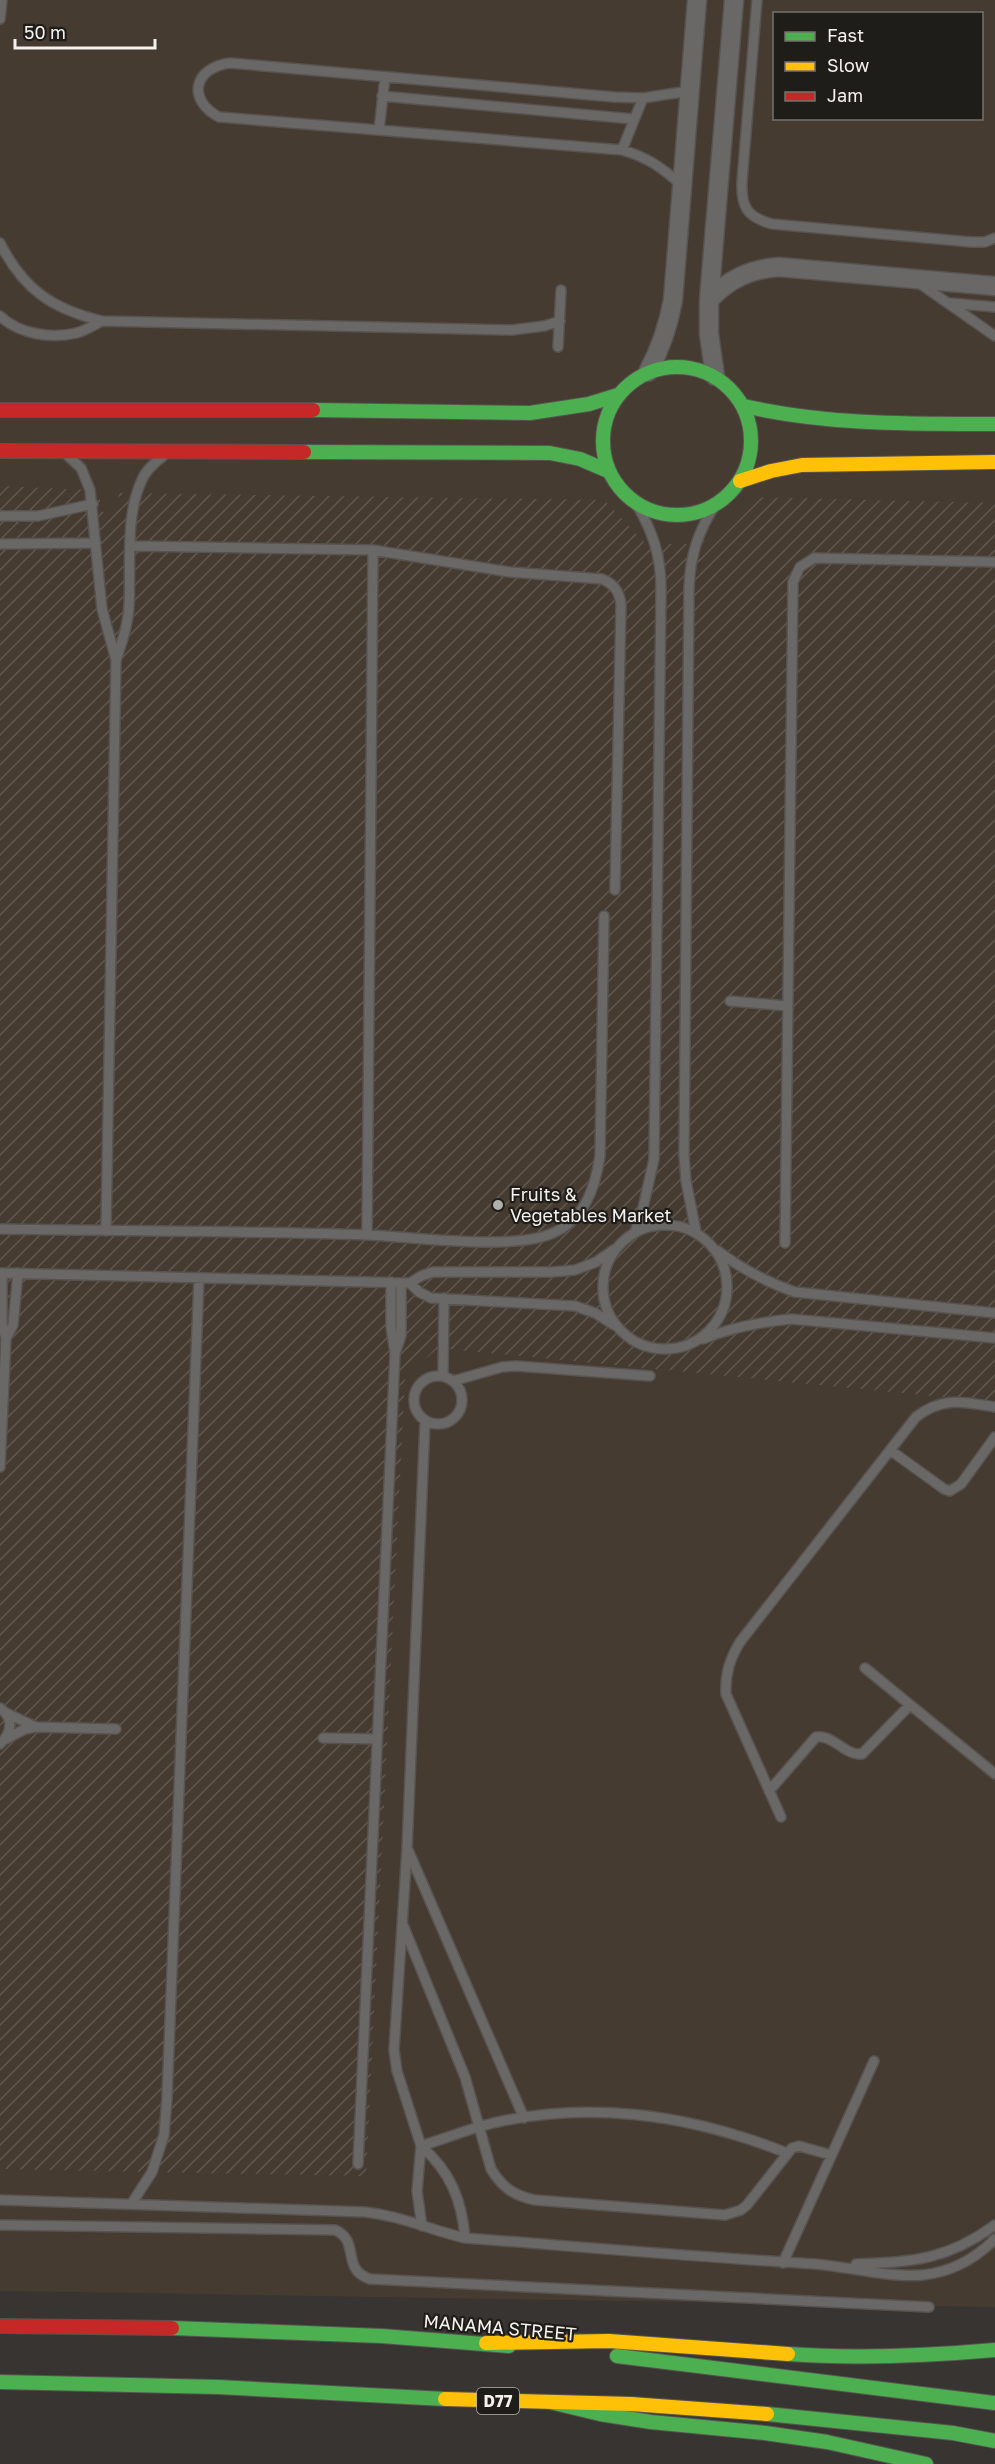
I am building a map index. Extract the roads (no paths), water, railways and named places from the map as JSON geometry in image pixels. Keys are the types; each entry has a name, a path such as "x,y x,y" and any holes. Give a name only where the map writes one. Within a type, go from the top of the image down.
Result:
{"main road":[{"path":"682,366 699,369 715,376 731,389 744,406 750,424 752,444 748,463 740,481 716,504 684,515 650,510 635,502 620,489 608,471 603,452 603,432 608,412 618,395 631,382 648,372 664,367 682,366"},
{"path":"0,410 398,410 527,415 576,408 618,395"},
{"path":"744,406 774,414 833,423 995,424"},
{"path":"0,451 550,453 571,455 590,461 608,471"},
{"path":"740,481 771,471 801,465 995,462"},
{"name":"MANAMA STREET","path":"0,2326 161,2327 336,2333 486,2343 614,2356 995,2403"},
{"path":"486,2343 609,2341 831,2357 930,2356 995,2350"},
{"name":"D77","path":"0,2382 219,2387 643,2404 770,2414 953,2433 995,2441"},
{"path":"550,2402 600,2414 651,2422 765,2433 827,2442 926,2464"}],"street":[{"path":"648,372 660,351 668,328 673,300 697,0"},
{"path":"715,376 709,334 709,300 734,0"},
{"path":"709,300 734,279 765,268 779,267 995,286"}],"lane":[{"path":"0,19 2,0"},
{"path":"757,0 741,196 746,210 757,220 772,224 971,242 985,242 995,238"},
{"path":"681,185 661,166 622,150 219,117 207,111 203,105 199,85 205,73 216,65 230,63 642,98 689,91"},
{"path":"379,130 384,77"},
{"path":"382,96 633,119"},
{"path":"622,150 642,98"},
{"path":"0,243 10,263 28,284 50,302 75,314 102,321 512,330 544,326 560,321"},
{"path":"915,280 995,336"},
{"path":"558,347 561,290"},
{"path":"947,303 995,307"},
{"path":"0,316 26,331 52,336 77,333 102,321"},
{"path":"62,450 81,468 90,490 102,609 116,660"},
{"path":"106,1231 116,660 129,608 132,519 141,480 149,468 170,450"},
{"path":"635,502 656,544 661,566 654,1159 644,1208 635,1232"},
{"path":"0,516 38,516 93,504"},
{"path":"696,1232 686,1181 684,1155 689,588 694,544 716,504"},
{"path":"0,544 96,543"},
{"path":"131,546 373,550 510,572 602,579 616,588 621,604 615,891"},
{"path":"367,1235 373,550"},
{"path":"785,1243 793,582 800,567 814,558 995,562"},
{"path":"0,1229 367,1235 503,1242 530,1239 553,1233 573,1220 588,1202 596,1180 600,1156 604,916"},
{"path":"730,1001 787,1006"},
{"path":"406,1283 432,1272 575,1270 596,1262 635,1232 655,1225 676,1225 696,1232 739,1268 766,1282 795,1292 995,1313"},
{"path":"614,1325 605,1306 602,1287 605,1266 615,1249"},
{"path":"698,1341 717,1323 727,1299 726,1273 716,1249"},
{"path":"0,1467 6,1338 2,1325 1,1273 406,1283 425,1295 444,1298 575,1306 614,1325 631,1341 653,1349 676,1349 728,1329 791,1319 995,1338"},
{"path":"6,1338 13,1325 18,1273"},
{"path":"132,2204 152,2172 164,2135 168,2098 200,1278"},
{"path":"358,2164 395,1353 392,1335 391,1282"},
{"path":"395,1353 401,1336 406,1283"},
{"path":"443,1376 444,1298"},
{"path":"453,1381 502,1367 516,1366 650,1376"},
{"path":"434,1376 443,1376 453,1381 460,1389 462,1399 460,1410 445,1424 435,1425 425,1421 414,1406 417,1387 424,1380 434,1376"},
{"path":"781,1817 726,1694 726,1675 731,1658 741,1642 916,1417 930,1406 946,1402 995,1407"},
{"path":"422,2226 417,2191 421,2146 397,2071 394,2050 407,1849 425,1421"},
{"path":"890,1450 944,1490 951,1491 961,1484 995,1437"},
{"path":"865,1668 995,1774"},
{"path":"769,1791 816,1737 824,1737 855,1755 862,1754 909,1706"},
{"path":"2,1709 36,1727"},
{"path":"2,1709 10,1721 10,1731 3,1741"},
{"path":"3,1741 25,1729 36,1727 116,1729"},
{"path":"323,1738 376,1738"},
{"path":"407,1849 524,2118"},
{"path":"402,1921 465,2077 491,2169 498,2181 509,2191 535,2200 733,2214 747,2205 792,2148 799,2146 831,2155"},
{"path":"783,2262 874,2061"},
{"path":"421,2146 479,2127 524,2118 591,2113 658,2117 724,2130 787,2153"},
{"path":"421,2146 434,2157 448,2175 458,2194 464,2216 465,2238"},
{"path":"0,2200 366,2212 409,2220 465,2238 826,2265 903,2276 926,2275 947,2270 968,2261 995,2239"},
{"path":"0,2225 334,2230 342,2233 348,2240 351,2263 355,2271 370,2279 929,2307"},
{"path":"826,2265 903,2263 931,2258 958,2248 995,2225"}],"place":[{"name":"Fruits & Vegetables Market","path":"498,1205"}]}
